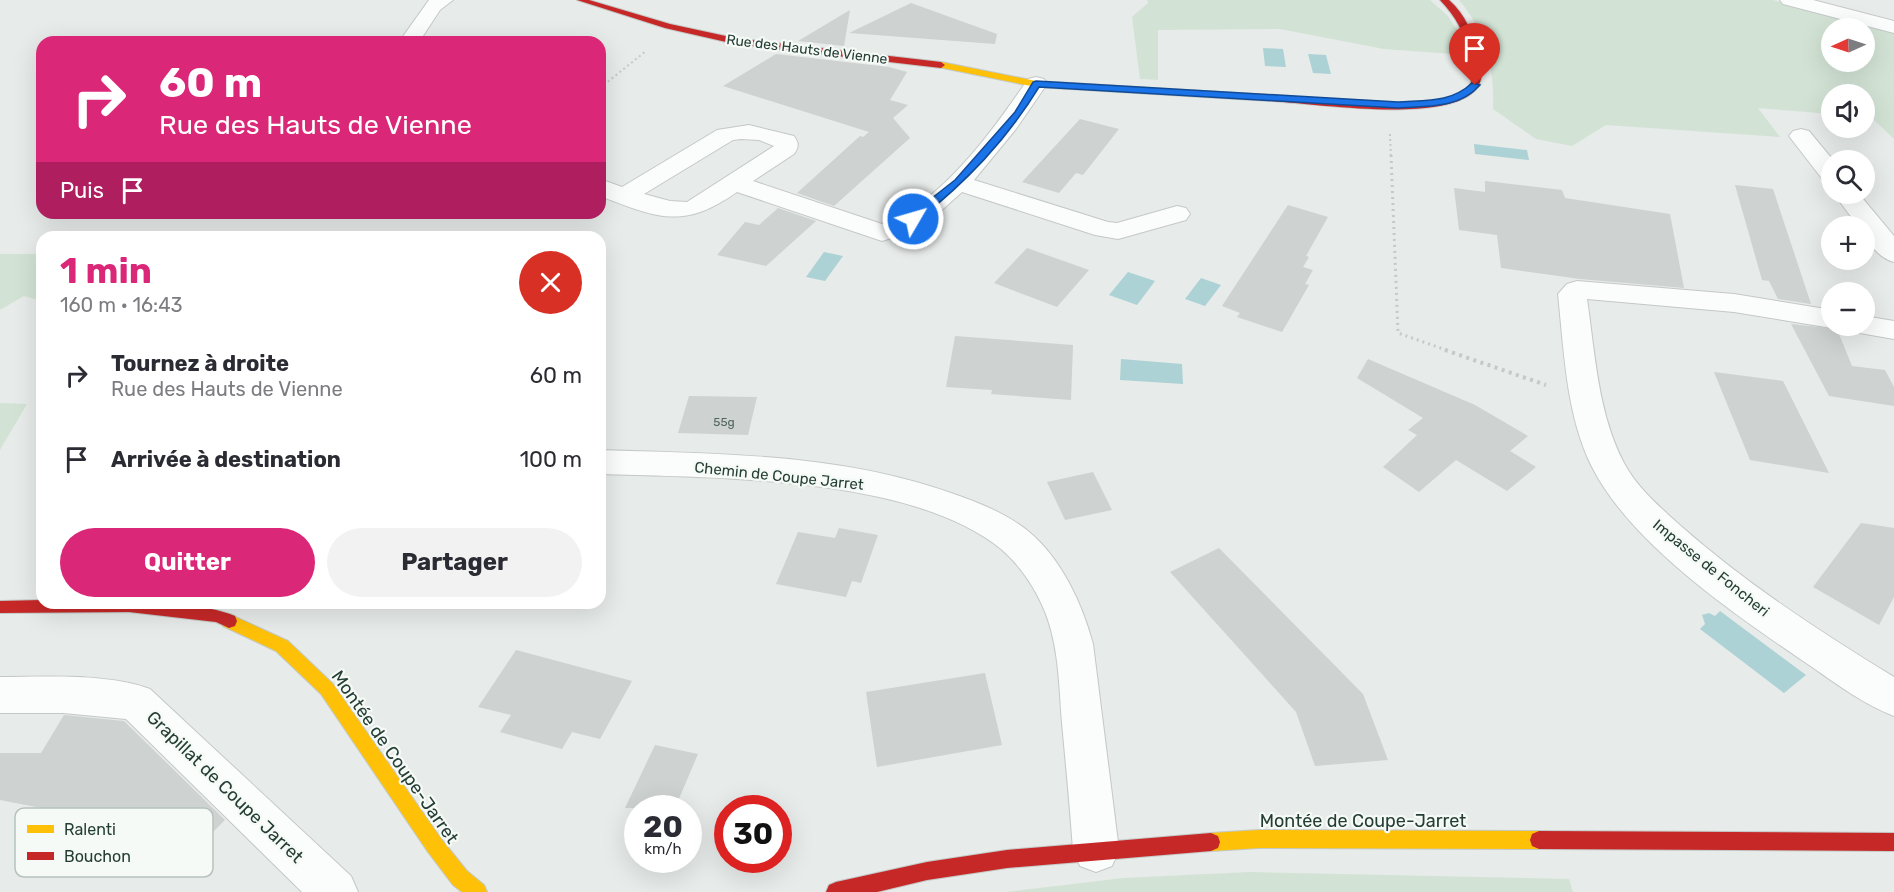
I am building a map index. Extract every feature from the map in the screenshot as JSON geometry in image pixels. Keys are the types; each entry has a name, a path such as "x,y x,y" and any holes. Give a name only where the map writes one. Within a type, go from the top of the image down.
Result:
{"street":[{"path":"413,36 433,6 443,0"},
{"name":"Rue des Hauts de Vienne","path":"581,0 674,28 759,45 952,66 1002,74 1036,84 1398,105 1451,101 1466,94 1475,85 1478,73 1469,30 1454,7 1444,0"},
{"path":"1790,0 1894,27"},
{"path":"734,183 882,233 897,231 958,183 1018,113 1036,84"},
{"path":"606,189 624,196 678,210 691,209 786,149 786,141 741,129 725,135 624,196"},
{"path":"1801,136 1821,161"},
{"path":"958,183 1104,229 1118,231 1177,214"},
{"path":"1854,204 1894,254"},
{"name":"Impasse de Foncheri","path":"1821,317 1734,303 1598,290 1577,290 1572,294 1583,376 1600,445 1608,467 1628,496 1650,520 1709,571 1799,637 1894,698"},
{"path":"1875,327 1894,330"},
{"name":"Chemin de Coupe Jarret","path":"606,462 763,471 831,478 899,489 937,500 1009,536 1036,565 1059,600 1074,649 1096,850"},
{"name":"Montée de Coupe-Jarret","path":"0,607 36,607"},
{"name":"Montée de Coupe-Jarret","path":"155,609 217,616 282,646 327,689 435,846 460,879 477,892"},
{"name":"Grapillat de Coupe Jarret","path":"0,695 63,695 136,702 335,892"},
{"name":"Montée de Coupe-Jarret","path":"836,892 927,871 1007,859 1096,850 1259,839 1894,842"}],"path":[{"path":"606,83 674,28"},
{"path":"1389,130 1394,178 1398,333 1588,400"}],"green space":[{"path":"1147,0 1430,0 1448,16 1457,30 1453,54 1384,49 1280,29 1158,30 1158,80 1140,79 1132,17 1148,3"},
{"path":"1459,0 1773,0 1839,18 1821,18 1821,72 1875,72 1875,28 1894,33 1894,139 1875,121 1875,84 1821,84 1821,113 1758,108 1780,137 1606,125 1572,146 1536,139 1493,109 1490,65 1476,24"},
{"path":"0,254 36,254 36,299 24,296 0,310"},
{"path":"0,403 27,404 0,450"},
{"path":"1250,872 1569,879 1573,892 1006,892 1123,878"}],"water":[{"path":"1263,48 1283,49 1286,67 1265,66"},
{"path":"1308,54 1326,55 1331,74 1313,73"},
{"path":"1474,144 1527,150 1529,160 1475,154"},
{"path":"824,252 843,256 825,281 806,277"},
{"path":"1128,272 1155,281 1137,305 1109,295"},
{"path":"1201,278 1221,285 1205,306 1185,299"},
{"path":"1121,359 1182,364 1183,384 1120,380"},
{"path":"1720,611 1806,675 1784,693 1700,629 1705,624 1702,615 1709,613 1715,616"}],"building":[{"path":"911,3 997,34 995,44 849,33"},
{"path":"850,10 844,46 798,41"},
{"path":"776,54 889,67 907,72 890,100 908,105 893,118 910,138 834,206 797,193 860,136 863,137 869,132 723,86"},
{"path":"1080,119 1119,129 1083,175 1076,173 1059,193 1022,182"},
{"path":"1485,181 1562,190 1565,198 1670,214 1684,288 1580,279 1501,268 1497,235 1459,230 1454,188 1485,192"},
{"path":"1735,185 1773,189 1811,304 1778,299 1769,281 1762,280"},
{"path":"1288,205 1328,217 1306,256 1309,257 1303,267 1313,270 1305,284 1309,285 1282,332 1237,317 1240,313 1222,306"},
{"path":"778,208 816,221 766,266 717,255 745,222 759,225"},
{"path":"1027,248 1089,270 1057,307 994,283"},
{"path":"1791,324 1821,327 1821,336 1840,336 1852,366 1885,370 1894,387 1894,406 1829,396"},
{"path":"955,336 1073,345 1071,400 991,394 992,390 946,387"},
{"path":"1368,359 1475,405 1528,436 1510,451 1536,467 1507,491 1456,460 1419,492 1383,467 1417,435 1408,430 1423,418 1357,378"},
{"path":"1714,372 1783,381 1829,473 1750,460"},
{"path":"689,396 757,397 748,435 678,433"},
{"path":"1093,472 1112,510 1065,520 1047,482"},
{"path":"1861,523 1894,528 1894,597 1879,625 1813,587"},
{"path":"839,528 878,535 861,583 852,581 846,597 776,584 798,532 835,538"},
{"path":"1219,548 1363,694 1388,760 1315,766 1296,712 1170,572"},
{"path":"516,650 632,681 600,739 572,732 562,749 500,732 511,715 478,707"},
{"path":"985,673 1002,745 877,767 866,692"},
{"path":"64,715 124,721 213,808 41,808 0,800 0,753 41,753"},
{"path":"655,745 698,754 681,795 631,795"},
{"path":"213,808 225,820 213,832"}],"traffic: slow":[{"path":"941,65 1036,84 1271,98"},
{"path":"229,621 282,646 327,689 435,846 460,878 477,892"},
{"path":"1211,842 1259,839 1539,840"}],"traffic: jam":[{"path":"581,0 668,26 735,41 941,65"},
{"path":"1271,98 1402,106 1451,100 1467,93 1477,78 1476,60 1461,19 1444,0"},
{"path":"0,607 36,607"},
{"path":"155,609 217,616 229,621"},
{"path":"1539,840 1894,842"},
{"path":"836,892 927,871 1007,859 1211,842"}],"route":[{"path":"913,219 958,183 973,167 1018,113 1036,84 1398,105 1430,105 1451,101 1466,94 1475,85"}]}
